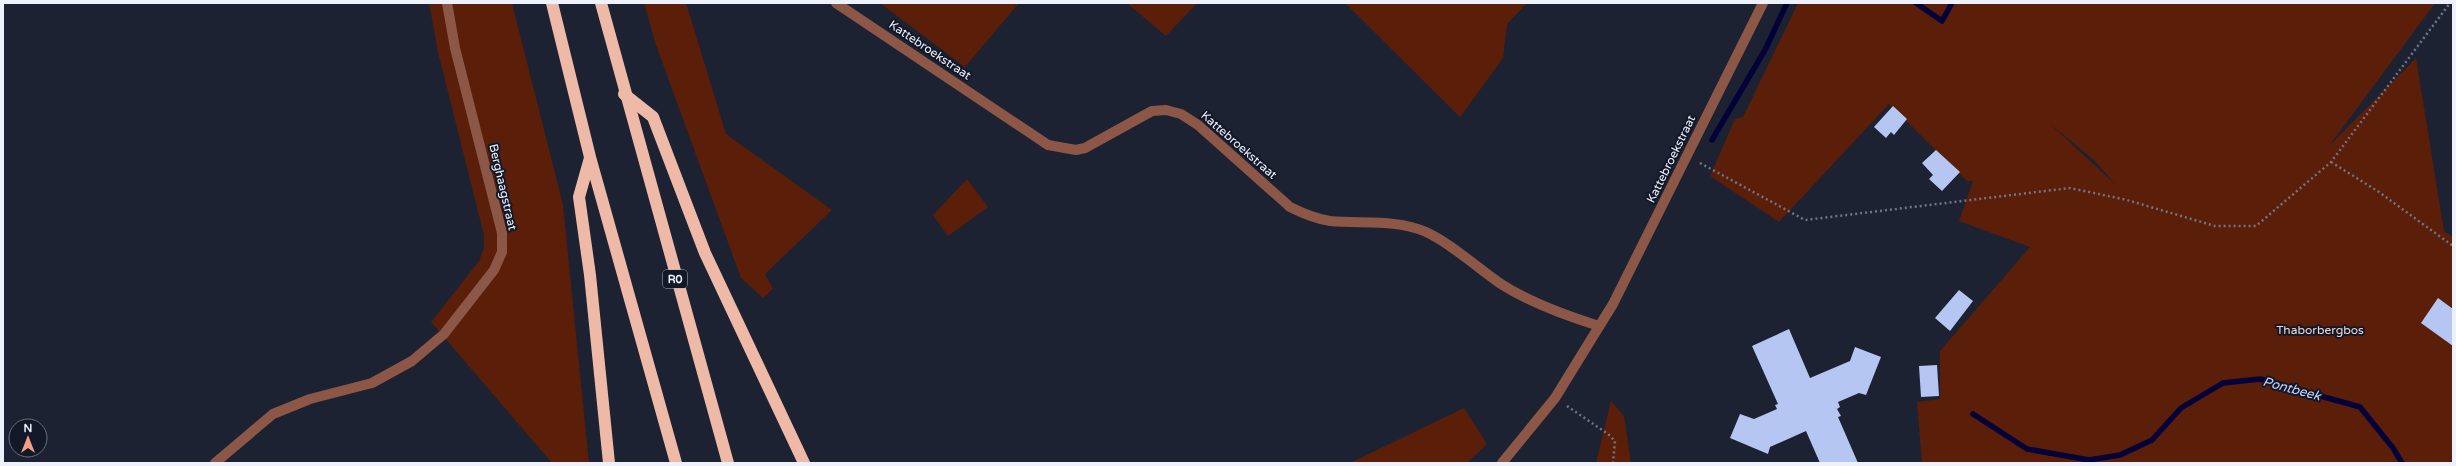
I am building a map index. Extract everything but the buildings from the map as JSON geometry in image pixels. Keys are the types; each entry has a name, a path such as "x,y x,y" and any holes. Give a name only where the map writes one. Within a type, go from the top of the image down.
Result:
{"highway":[{"path":"552,3 590,157 676,463"},
{"name":"R0","path":"601,3 624,94 728,463"},
{"path":"624,94 653,117 705,253 804,463"},
{"path":"590,157 579,197 590,275 609,463"}],"street":[{"name":"Berghaagstraat","path":"215,463 273,414 310,399 372,383 412,360 444,334 494,270 502,252 502,232 455,48 447,3"},
{"name":"Kattebroekstraat","path":"836,3 1048,145 1076,150 1095,144 1138,117 1152,111 1166,110 1181,114 1198,125 1290,207 1307,215 1328,221 1383,222 1409,226 1427,232 1503,285 1567,316 1599,326"},
{"name":"Kattebroekstraat","path":"1506,462 1555,398 1613,304 1763,3"}],"path":[{"path":"1687,156 1805,220 2070,188 2127,200 2215,226 2256,226 2331,162 2450,3"},
{"path":"2331,162 2379,192 2453,246"},
{"path":"1555,398 1608,434 1615,441 1613,463"}],"green space":[{"path":"429,3 512,3 563,205 589,463 552,463 431,322 479,261 484,248 484,235 438,52"},
{"path":"644,3 686,3 726,134 832,210 765,274 773,289 763,298 741,278 656,45"},
{"path":"880,3 1019,3 965,67"},
{"path":"1127,3 1197,3 1166,36"},
{"path":"1345,3 1527,3 1507,24 1503,58 1460,117"},
{"name":"Thaborbergbos","path":"1798,3 2435,3 2329,146 2416,58 2444,231 2453,237 2453,463 1922,463 1917,402 1940,399 1940,351 2030,247 1959,221 1973,181 1967,181 1889,104 1779,222 1710,176 1735,119 1743,117","holes":["2049,123 2095,161 2116,185"]},
{"path":"967,179 988,207 948,236 933,215"},
{"path":"1611,401 1624,416 1631,463 1596,463"},
{"path":"1464,408 1487,444 1467,463 1350,463"}],"waterway":[{"path":"1712,140 1765,50 1787,3"},
{"path":"1916,3 1942,21 1952,3"},
{"name":"Pontbeek","path":"1973,414 2027,449 2089,460 2120,455 2152,440 2181,408 2223,383 2260,379 2360,407 2393,448 2402,463"}]}
